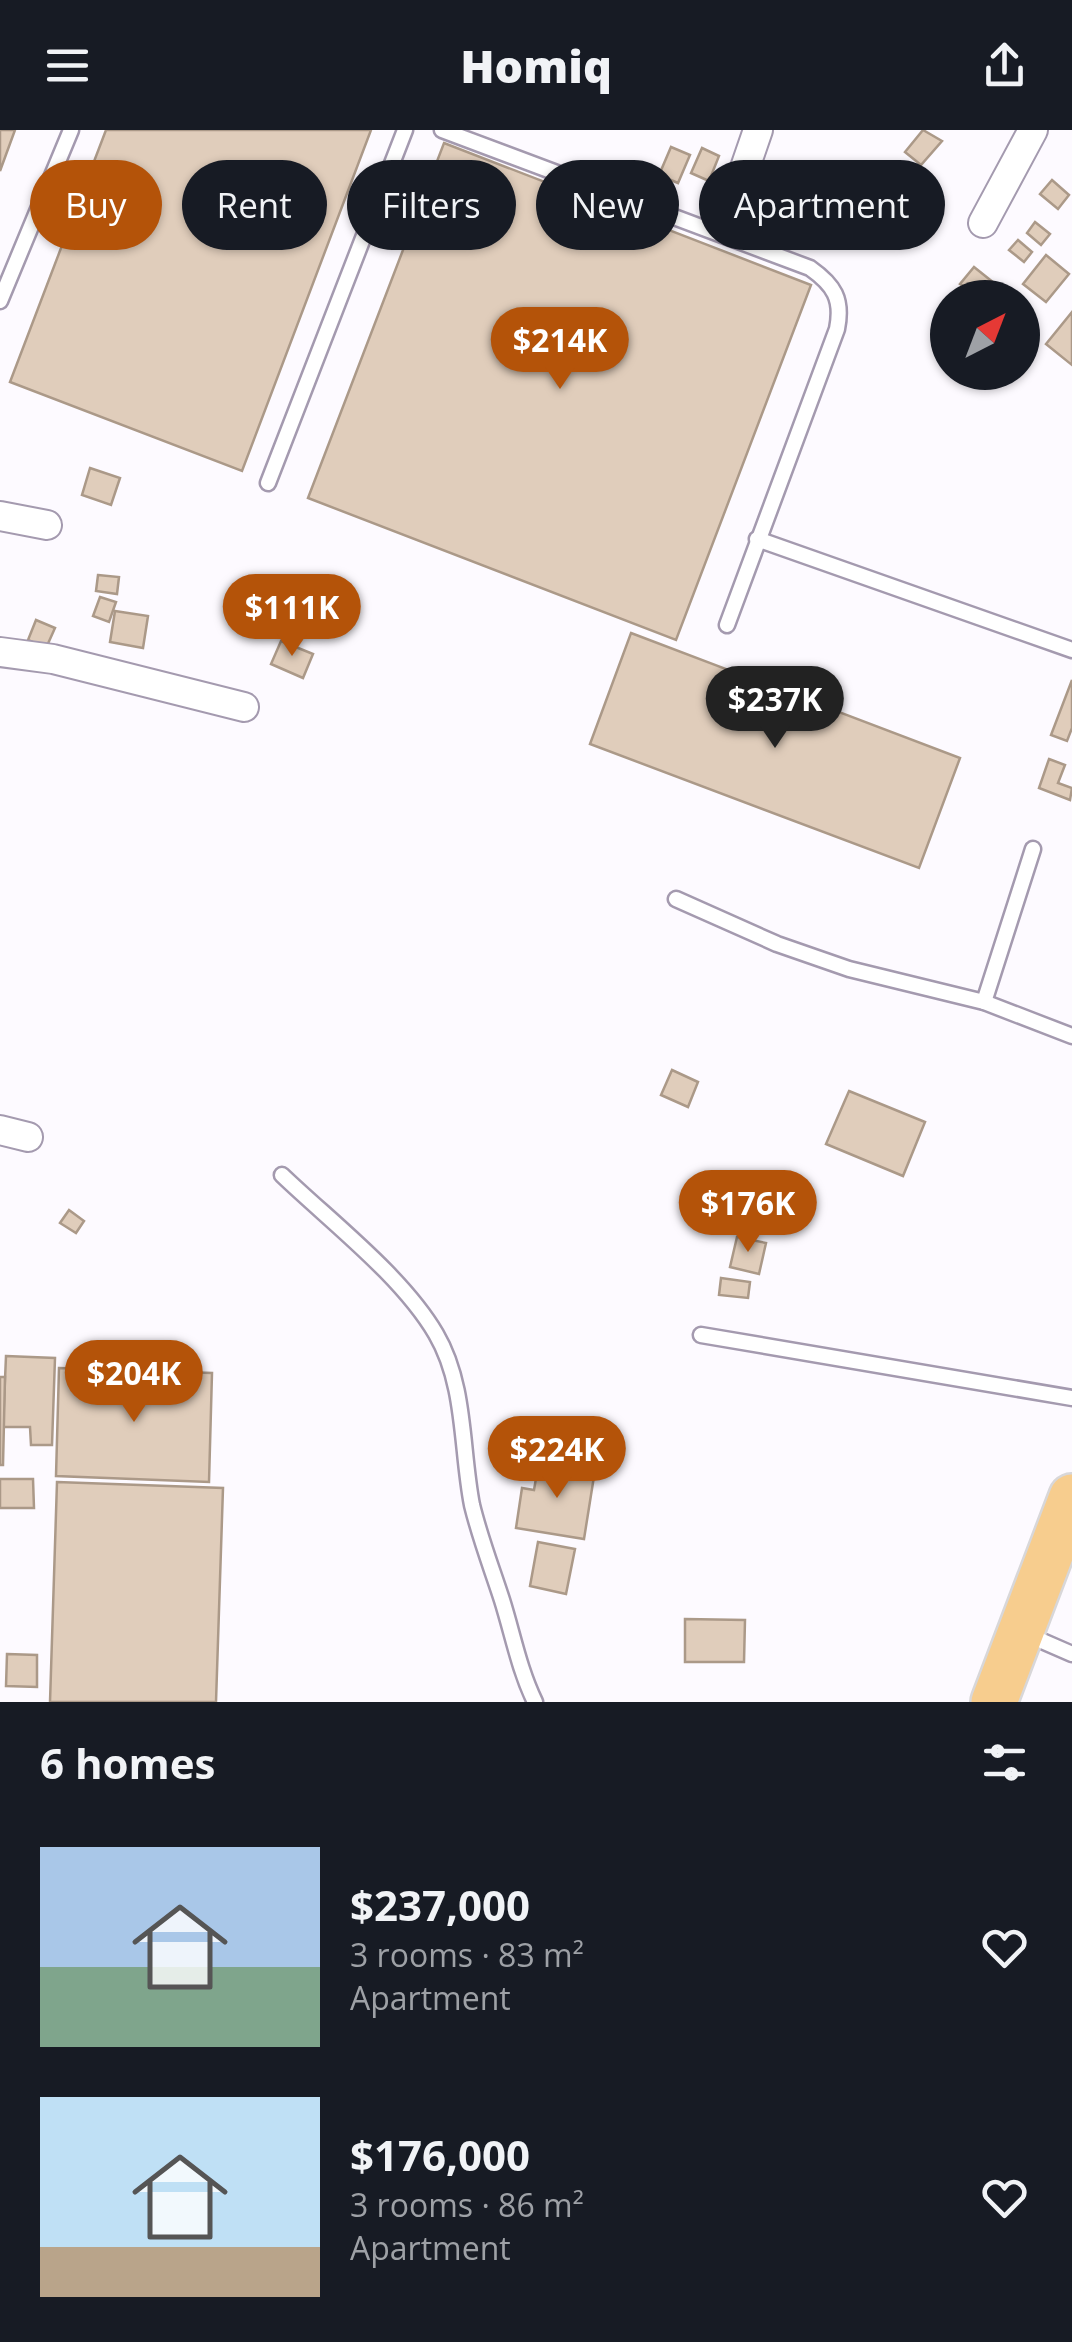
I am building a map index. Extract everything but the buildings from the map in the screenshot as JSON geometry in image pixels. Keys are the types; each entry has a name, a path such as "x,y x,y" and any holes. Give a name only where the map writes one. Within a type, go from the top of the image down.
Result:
{"main road":[{"path":"994,1702 1072,1497"}],"street":[{"path":"748,160 758,130"},
{"path":"984,222 1033,130"},
{"path":"0,516 48,526"},
{"path":"0,652 53,659 244,707"},
{"path":"0,1130 28,1138"}],"lane":[{"path":"0,301 71,130"},
{"path":"268,483 405,130"},
{"path":"442,130 810,268 829,282 841,310 837,329 727,625"},
{"path":"757,539 1072,650"},
{"path":"984,1002 1033,849"},
{"path":"676,899 778,944 849,968 984,1002 1072,1036"},
{"path":"282,1175 412,1301 437,1335 450,1364 460,1409 472,1505 484,1550 521,1674 535,1702"},
{"path":"701,1335 1072,1398"},
{"path":"1021,1632 1072,1654"}]}
